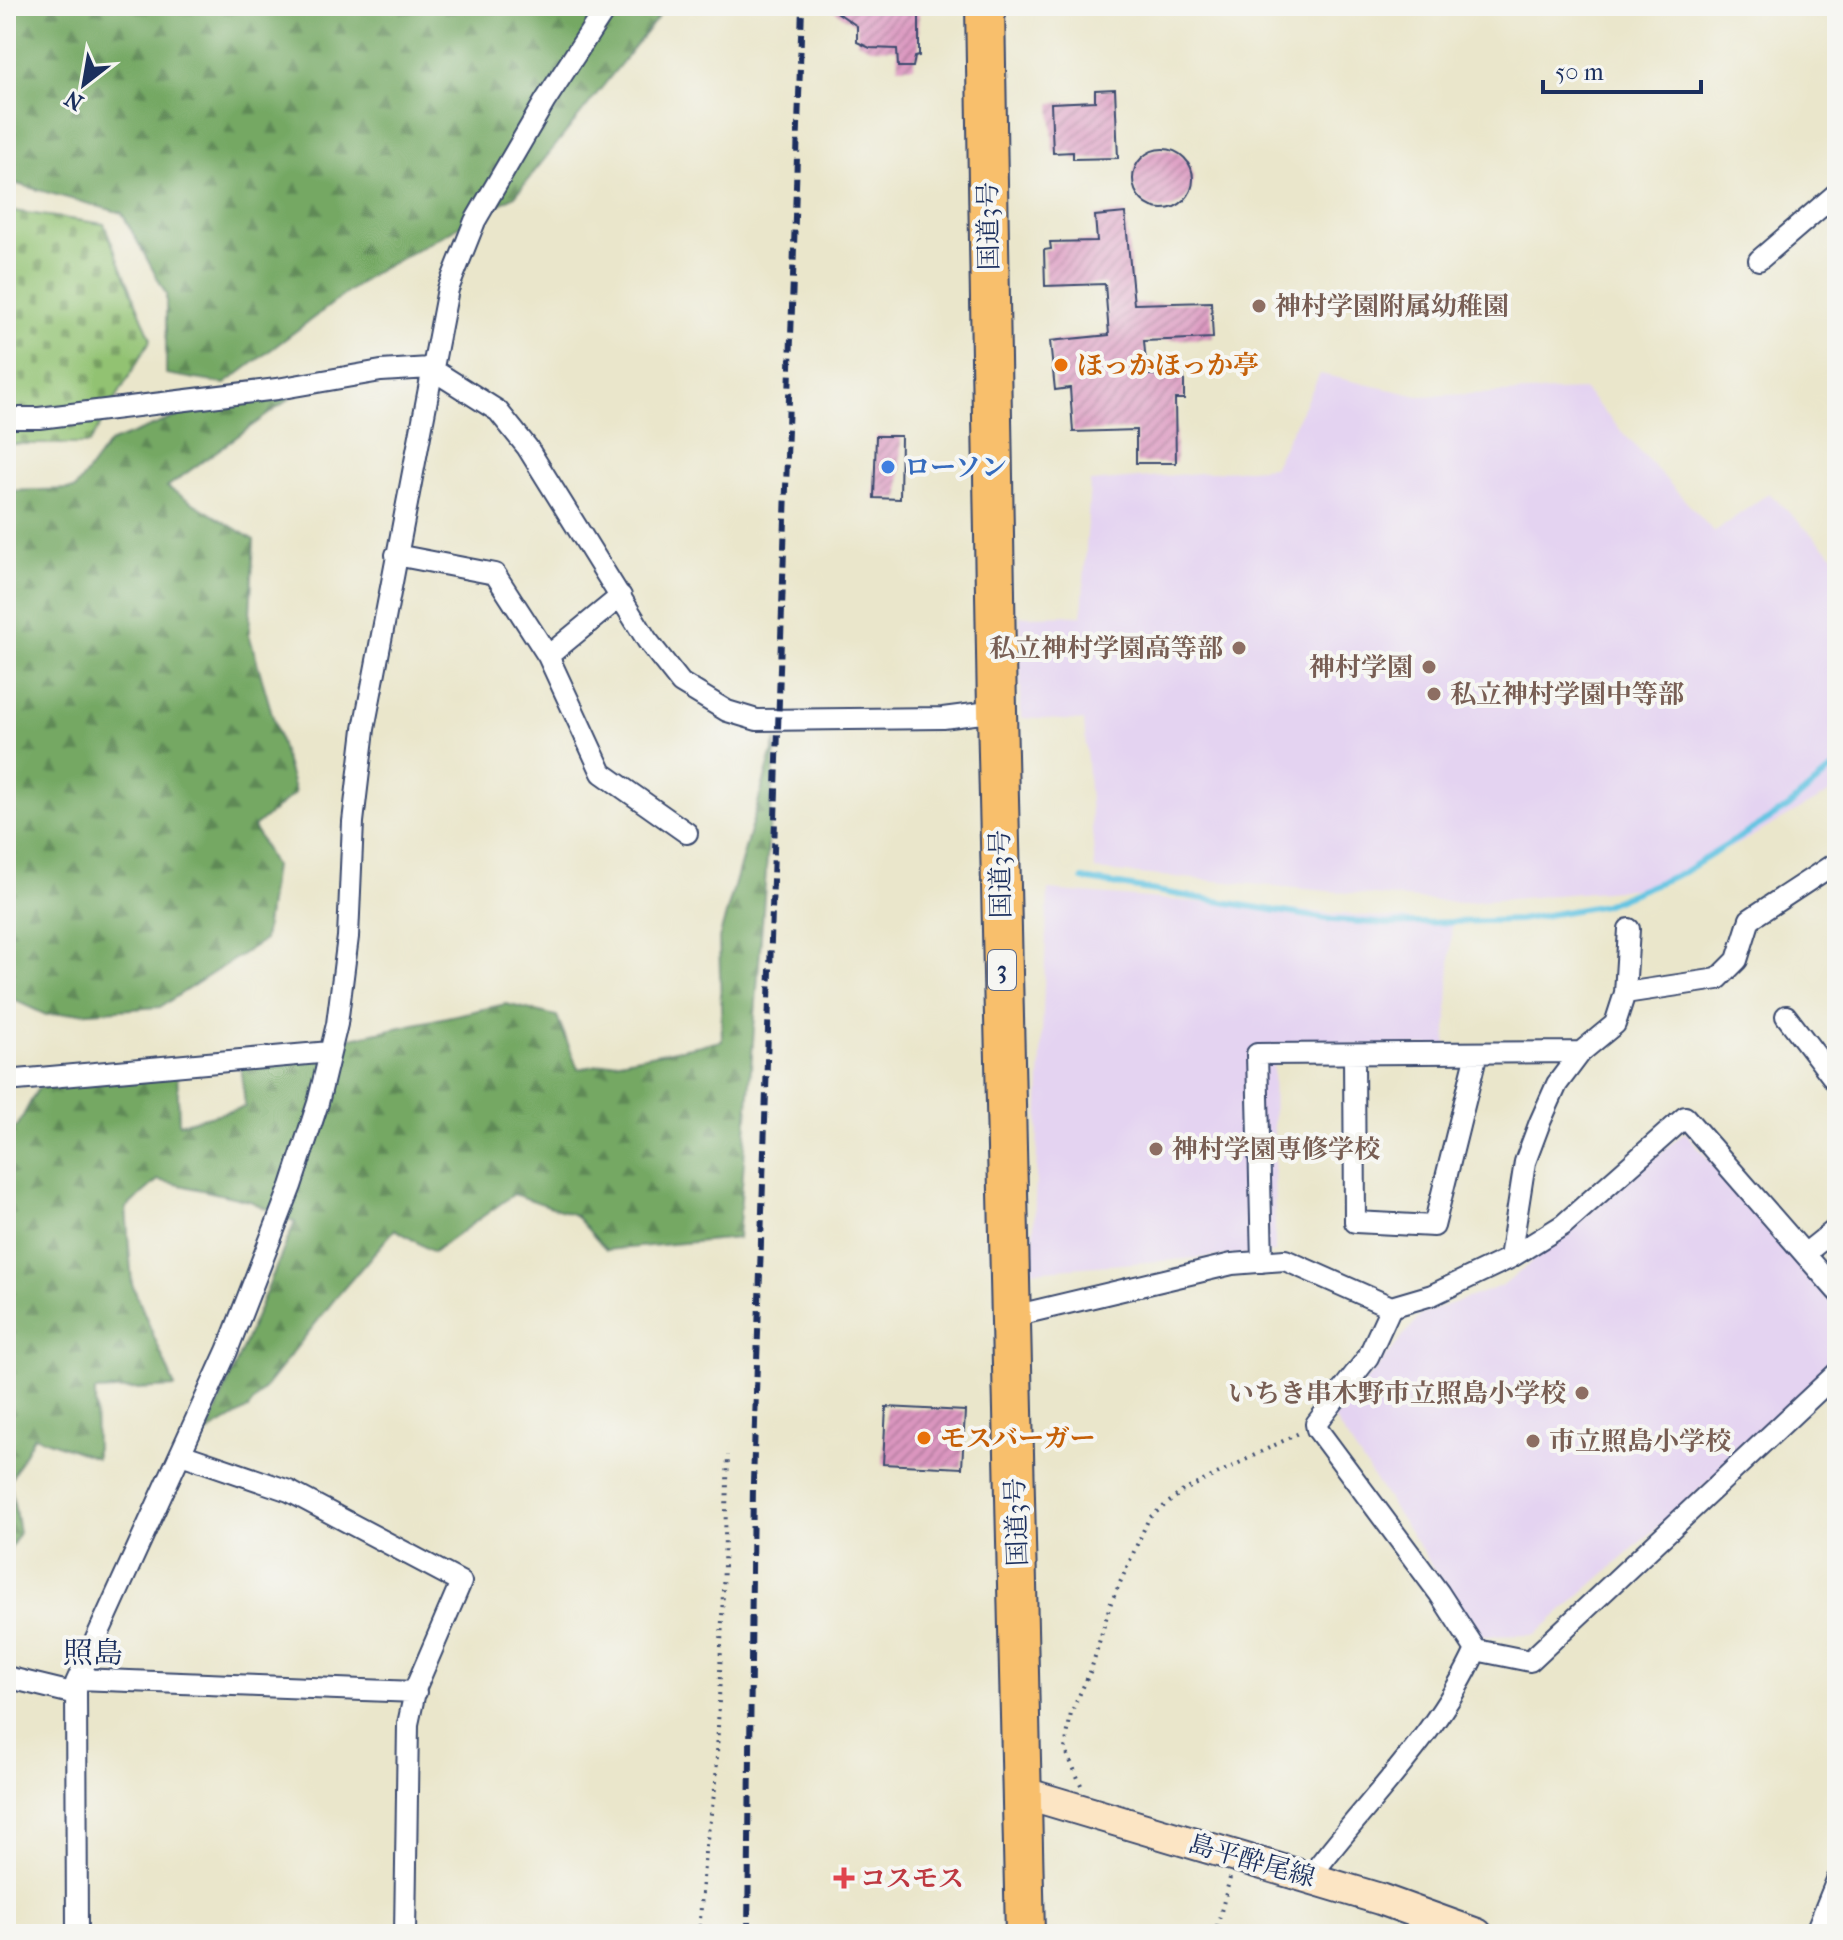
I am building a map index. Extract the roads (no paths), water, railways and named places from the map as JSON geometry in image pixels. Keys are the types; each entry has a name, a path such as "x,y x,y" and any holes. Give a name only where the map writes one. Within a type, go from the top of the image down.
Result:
{"highway":[{"name":"国道3号","path":"985,6 1009,1317 1024,1793 1025,1934"}],"main road":[{"name":"島平酔尾線","path":"1024,1793 1310,1877 1477,1934"}],"street":[{"path":"77,1934 77,1687 227,1351 291,1186 330,1052 337,1024 348,937 353,822 364,729 430,368 448,289 475,221 545,101 607,6"},
{"path":"1759,260 1837,193"},
{"path":"6,418 39,418 277,389 381,371 430,368 498,411 565,505 647,640 681,683 727,711 757,720 943,718 997,711"},
{"path":"396,555 495,574 548,656 602,773 687,833"},
{"path":"548,656 621,596"},
{"path":"1625,993 1718,979 1737,960 1750,919 1837,862"},
{"path":"1510,1258 1525,1162 1557,1084 1581,1052 1615,1024 1625,993 1629,929"},
{"path":"1786,1016 1837,1083"},
{"path":"6,1081 330,1052"},
{"path":"1262,1262 1257,1054 1581,1052"},
{"path":"1354,1054 1355,1222 1434,1226 1477,1053"},
{"path":"1009,1317 1232,1264 1285,1260 1391,1307 1432,1295 1510,1258 1563,1225 1685,1117 1807,1252 1837,1291"},
{"path":"1807,1252 1837,1228"},
{"path":"1391,1307 1368,1357 1316,1424 1476,1650 1530,1661 1837,1373"},
{"path":"181,1454 289,1491 461,1582 416,1692 408,1724 405,1934"},
{"path":"1310,1877 1347,1825 1407,1757 1476,1650"},
{"path":"6,1677 77,1687 416,1692"},
{"path":"1815,1934 1837,1880"}],"waterway":[{"path":"1083,879 1333,920 1387,924 1519,920 1604,905 1684,872 1788,807 1837,765"}],"railway":[{"path":"748,1934 753,1483 802,6"}],"place":[{"name":"神村学園附属幼稚園","path":"1259,306"},
{"name":"ほっかほっか亭","path":"1061,365"},
{"name":"ローソン","path":"888,467"},
{"name":"私立神村学園高等部","path":"1239,648"},
{"name":"神村学園","path":"1429,667"},
{"name":"私立神村学園中等部","path":"1434,694"},
{"name":"神村学園専修学校","path":"1156,1149"},
{"name":"いちき串木野市立照島小学校","path":"1582,1393"},
{"name":"モスバーガー","path":"924,1438"},
{"name":"市立照島小学校","path":"1533,1441"},
{"name":"コスモス","path":"844,1878"}],"district":[{"name":"照島","path":"93,1653"}]}
